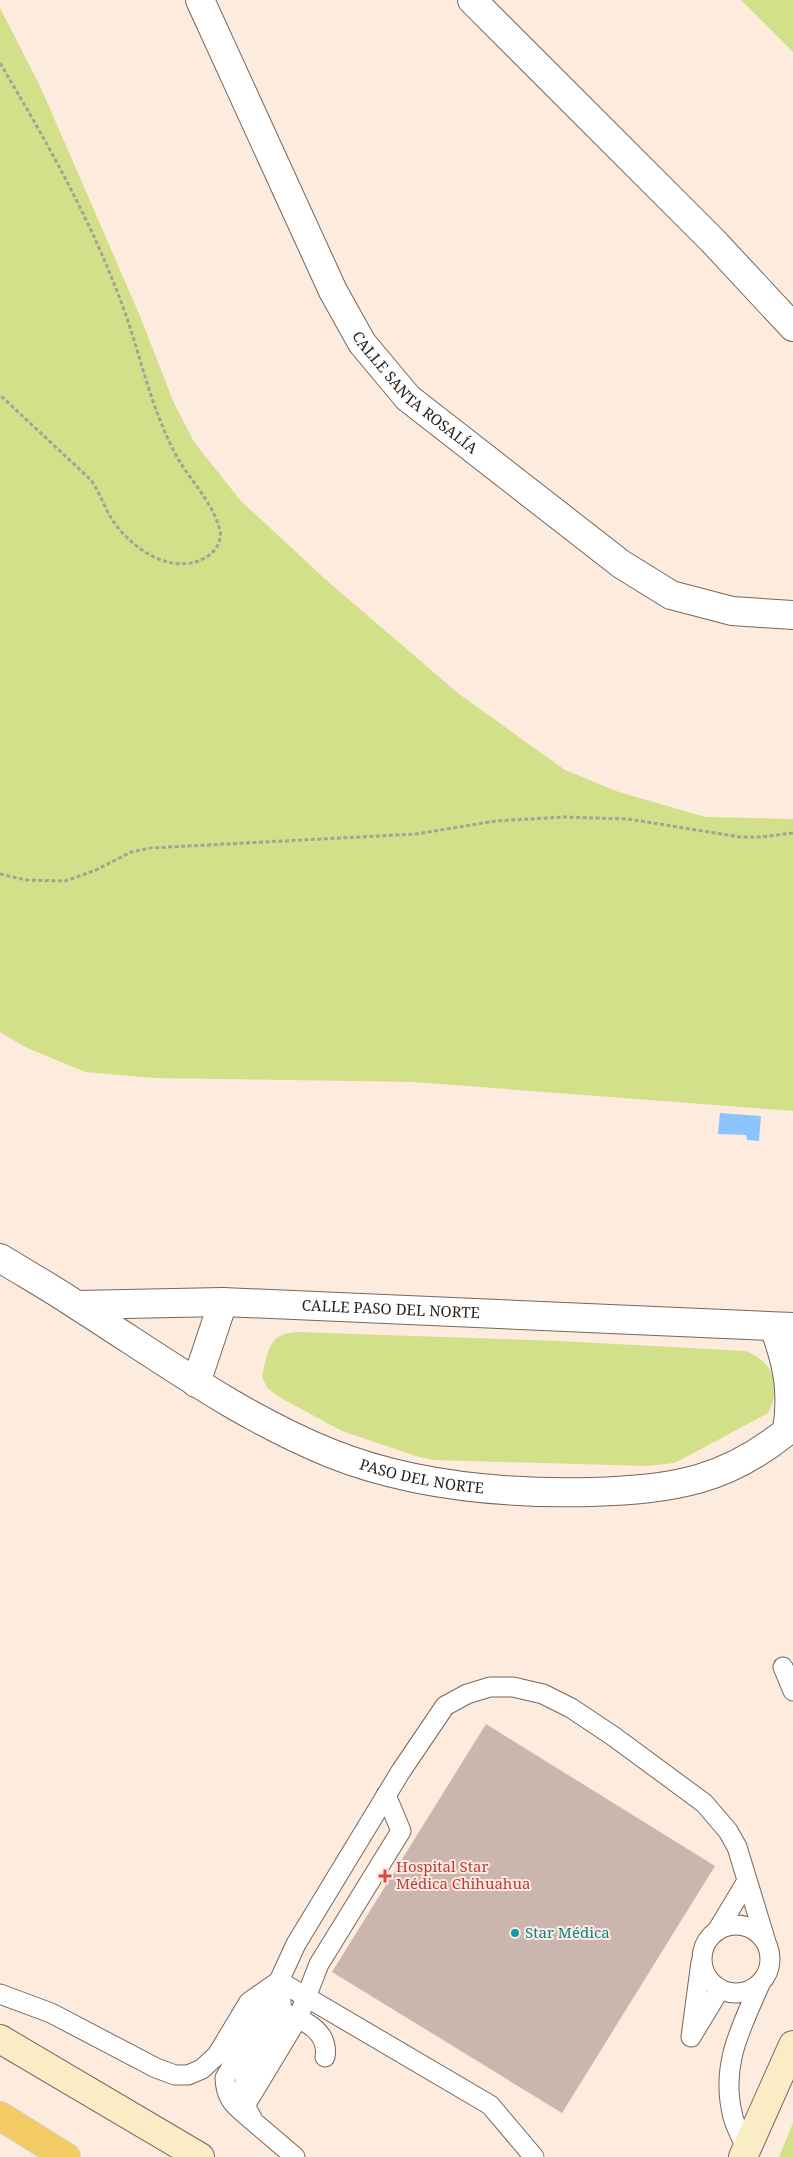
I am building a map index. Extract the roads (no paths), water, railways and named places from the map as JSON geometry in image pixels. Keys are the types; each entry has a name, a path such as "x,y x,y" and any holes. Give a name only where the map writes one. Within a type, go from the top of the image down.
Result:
{"highway":[{"path":"0,2116 66,2157"}],"main road":[{"path":"0,2039 200,2157"},
{"path":"745,2153 793,2045"}],"street":[{"name":"CALLE SANTA ROSALÍA","path":"200,0 333,291 362,343 408,398 621,564 671,596 732,611 793,615"},
{"path":"472,0 713,241 793,327"},
{"path":"0,1258 77,1305"},
{"path":"196,1383 223,1302"},
{"name":"CALLE PASO DEL NORTE","path":"77,1305 223,1302 784,1327"},
{"name":"PASO DEL NORTE","path":"77,1305 196,1383 268,1424 330,1453 377,1468 455,1486 554,1492 628,1490 679,1485 710,1477 735,1465 790,1429"},
{"path":"784,1327 789,1374 790,1429"}],"lane":[{"path":"783,1667 793,1691"},
{"path":"254,2122 243,2094 244,2080 274,2009 279,1981 296,1944 386,1795 445,1706 467,1694 490,1687 513,1687 543,1694 571,1708 621,1741 704,1803 728,1831 736,1847 770,1953 770,1964 766,1975 760,1984 733,2047 728,2077 733,2119 745,2153"},
{"path":"0,1994 51,2013 136,2059 175,2075 188,2075 202,2069 274,2009 306,1997 319,1964 401,1830 386,1795"},
{"path":"720,1989 691,2037 706,1944 747,1881"},
{"path":"716,1931 726,1926 744,1926 758,1933 766,1942"},
{"path":"702,1960 704,1971 710,1981 729,1993 740,1993 760,1984"},
{"path":"279,1981 490,2105 534,2157"},
{"path":"279,1981 274,2009 225,2078 226,2092 232,2103 295,2157"},
{"path":"274,2009 321,2035 325,2042 325,2057"}],"water":[{"path":"720,1113 761,1116 759,1141 747,1140 746,1135 718,1134"}],"place":[{"name":"Hospital Star Médica Chihuahua","path":"385,1876"},
{"name":"Star Médica","path":"515,1933"}]}
